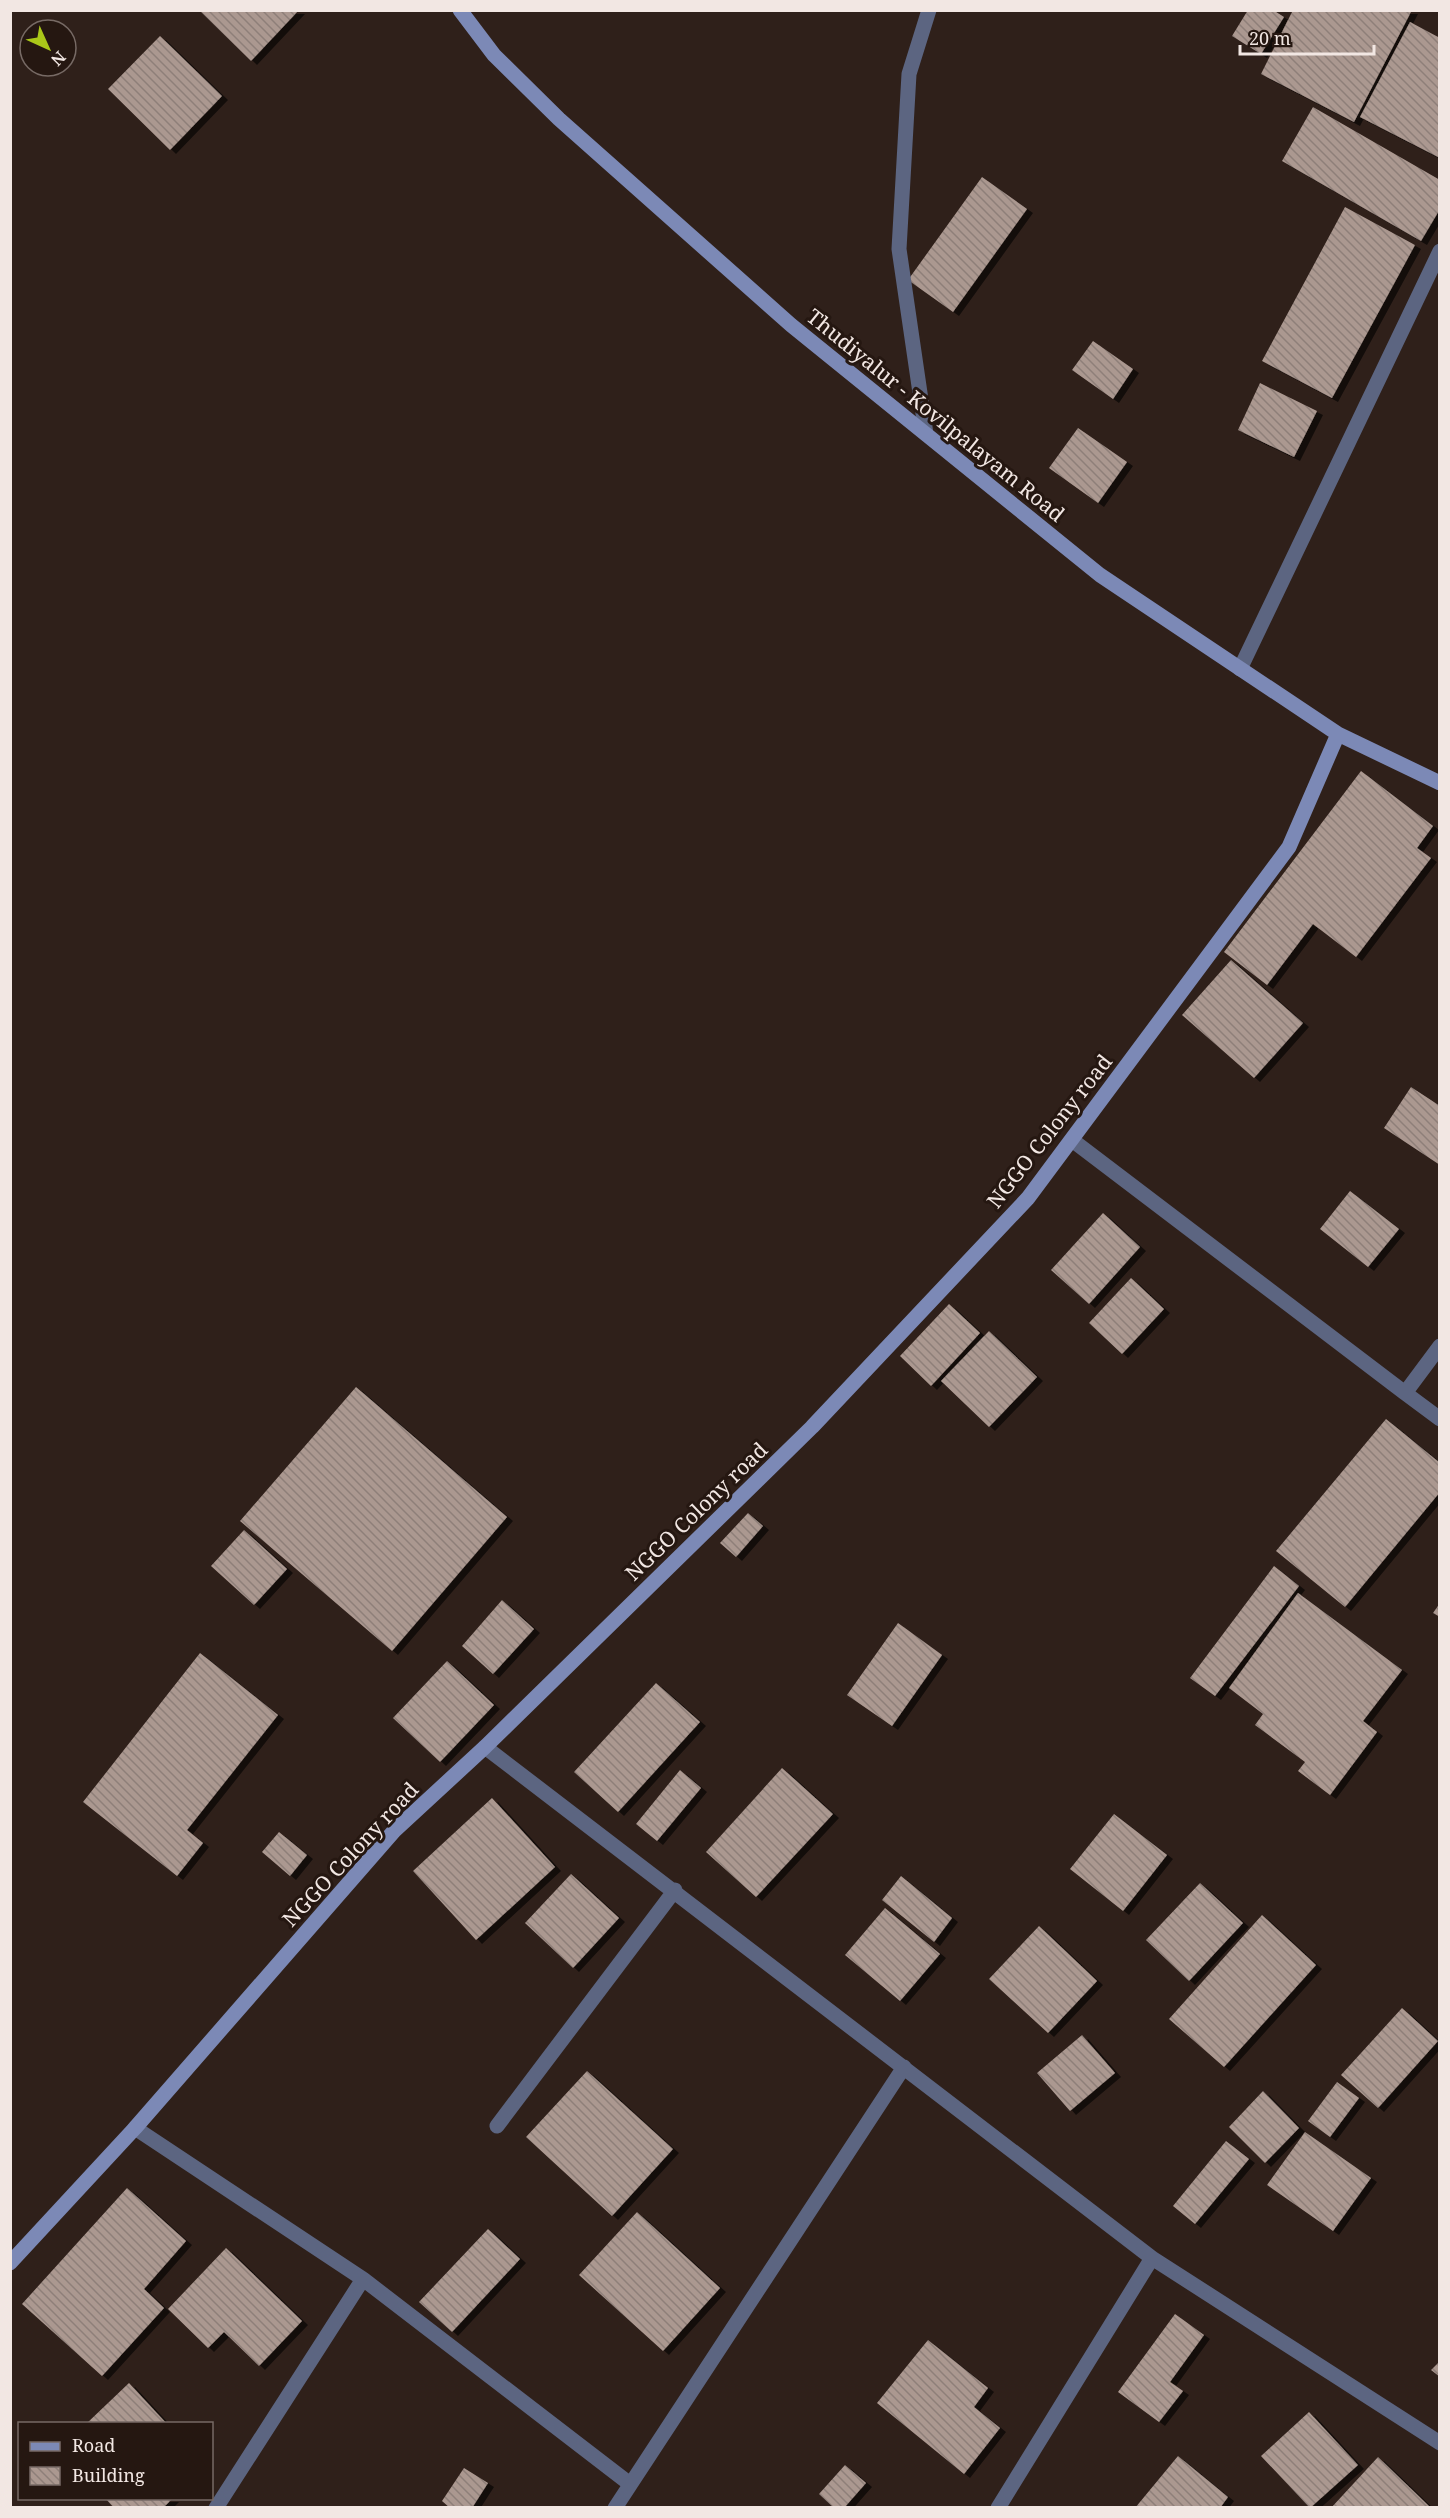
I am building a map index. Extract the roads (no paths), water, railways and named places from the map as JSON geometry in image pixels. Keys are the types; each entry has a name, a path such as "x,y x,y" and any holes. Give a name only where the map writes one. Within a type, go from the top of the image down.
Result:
{"street":[{"name":"Thudiyalur - Kovilpalayam Road","path":"460,10 494,55 559,119 791,325 1100,575 1338,734 1440,783"},
{"path":"926,434 898,249 909,74 928,10"},
{"path":"1240,669 1440,251"},
{"name":"NGGO Colony road","path":"10,2263 135,2128 394,1831 485,1747 813,1427 1028,1198 1289,847 1338,734"},
{"path":"1072,1140 1440,1419"},
{"path":"1405,1393 1440,1346"},
{"path":"485,1747 675,1890 1152,2258 1440,2443"},
{"path":"497,2126 675,1890"},
{"path":"615,2508 904,2067"},
{"path":"135,2128 363,2279 630,2484"},
{"path":"998,2508 1152,2258"},
{"path":"216,2508 363,2279"}]}
